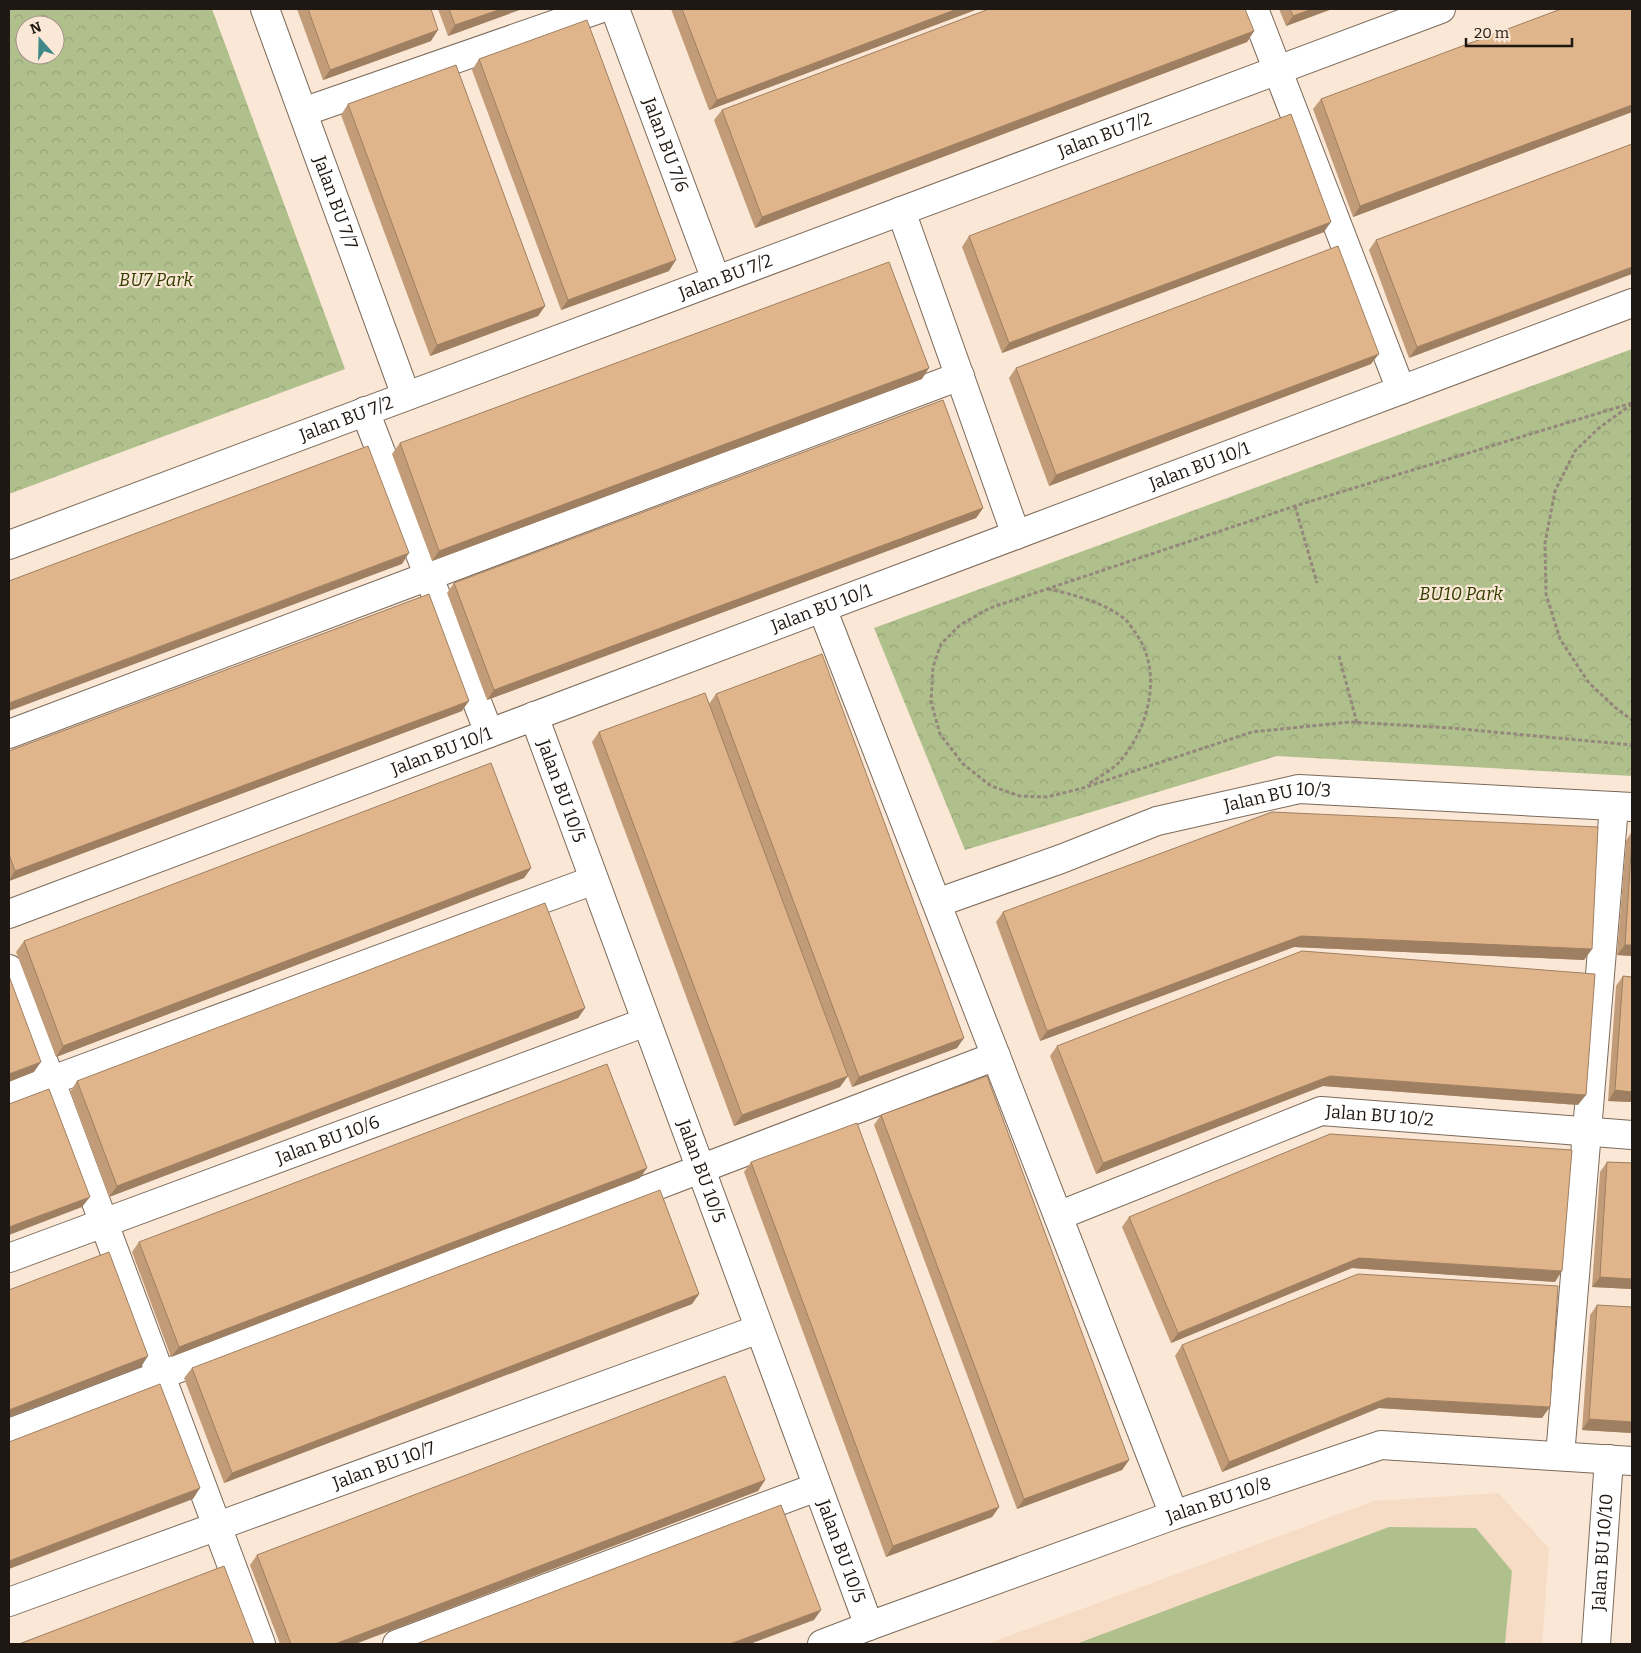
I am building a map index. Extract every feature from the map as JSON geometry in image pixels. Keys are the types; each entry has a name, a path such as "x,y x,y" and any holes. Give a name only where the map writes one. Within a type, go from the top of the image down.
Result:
{"street":[{"name":"Jalan BU 7/7","path":"265,9 406,396"},
{"path":"303,112 599,9"},
{"name":"Jalan BU 7/6","path":"615,9 716,280"},
{"path":"1254,9 1401,390"},
{"name":"Jalan BU 7/2","path":"9,545 1441,9"},
{"path":"901,211 1016,535"},
{"name":"Jalan BU 10/1","path":"9,914 1632,303"},
{"path":"9,734 960,376"},
{"path":"366,411 489,733"},
{"path":"822,608 1174,1516"},
{"name":"Jalan BU 10/5","path":"534,716 868,1626"},
{"name":"Jalan BU 10/3","path":"937,903 1061,859 1157,821 1299,789 1623,807"},
{"path":"1560,1456 1587,1131 1623,807"},
{"path":"9,1096 594,880"},
{"path":"9,969 261,1644"},
{"name":"Jalan BU 10/6","path":"9,1258 646,1022"},
{"path":"9,1433 996,1056"},
{"name":"Jalan BU 10/2","path":"1058,1216 1321,1111 1632,1135"},
{"name":"Jalan BU 10/7","path":"9,1602 759,1329"},
{"name":"Jalan BU 10/8","path":"822,1644 1174,1516 1381,1444 1620,1460"},
{"name":"Jalan BU 10/10","path":"1596,1644 1620,1460"},
{"path":"397,1644 817,1486"}],"path":[{"path":"1632,404 1295,506 990,608 960,625 941,644 933,667 931,702 940,734 963,764 991,786 1020,796 1047,797 1083,788 1252,732 1357,723 1450,728 1632,745"},
{"path":"1632,404 1599,428 1576,451 1555,491 1545,543 1546,594 1560,639 1589,682 1616,708 1632,720"},
{"path":"1295,506 1317,583"},
{"path":"1047,588 1100,604 1126,620 1143,642 1150,666 1151,690 1146,715 1136,738 1120,761 1083,788"},
{"path":"1339,656 1357,723"}],"shaded area":[{"path":"1498,1493 1549,1548 1542,1644 987,1644 1374,1501"}],"green space":[{"name":"BU7 Park","path":"9,9 212,9 345,369 9,494"},
{"name":"BU10 Park","path":"1632,349 1632,776 1277,756 965,850 874,628"},
{"path":"1389,1527 1476,1528 1512,1571 1505,1644 1076,1644"}],"building":[{"path":"308,9 431,9 438,30 330,70"},
{"path":"449,9 501,9 455,25"},
{"path":"682,9 957,9 717,100"},
{"path":"989,9 1245,9 1254,31 762,217 722,110"},
{"path":"1290,9 1312,9 1293,16"},
{"path":"1561,9 1632,9 1632,105 1360,206 1321,99"},
{"path":"587,20 676,260 568,300 479,59"},
{"path":"456,65 545,306 437,345 348,104"},
{"path":"1291,114 1331,222 1009,343 969,236"},
{"path":"1632,144 1632,267 1417,347 1376,240"},
{"path":"1338,246 1379,354 1056,475 1016,368"},
{"path":"889,262 929,368 439,551 400,443"},
{"path":"943,400 983,508 494,690 454,583"},
{"path":"368,446 409,553 9,703 9,581"},
{"path":"429,594 469,701 15,871 9,854 9,751"},
{"path":"822,654 964,1038 859,1077 716,694"},
{"path":"705,693 848,1076 742,1115 599,732"},
{"path":"491,763 531,868 63,1046 24,941"},
{"path":"1272,812 1598,827 1592,949 1301,936 1047,1031 1003,912"},
{"path":"1632,838 1632,945 1625,945"},
{"path":"545,903 585,1008 117,1186 77,1081"},
{"path":"1302,951 1595,974 1586,1095 1330,1076 1103,1163 1057,1046"},
{"path":"9,976 41,1062 9,1074"},
{"path":"1623,976 1632,977 1632,1092 1615,1090"},
{"path":"607,1064 647,1168 179,1347 139,1242"},
{"path":"987,1076 1129,1460 1024,1499 881,1115"},
{"path":"49,1089 90,1197 9,1227 9,1104"},
{"path":"857,1123 999,1507 893,1546 751,1162"},
{"path":"1330,1134 1572,1150 1562,1271 1359,1258 1178,1333 1129,1217"},
{"path":"1607,1162 1632,1163 1632,1279 1600,1277"},
{"path":"660,1190 699,1294 232,1473 192,1368"},
{"path":"109,1252 148,1356 9,1410 9,1290"},
{"path":"1358,1274 1558,1286 1550,1407 1387,1398 1229,1462 1182,1345"},
{"path":"1597,1305 1632,1307 1632,1422 1589,1419"},
{"path":"725,1376 765,1480 335,1644 291,1644 257,1555"},
{"path":"160,1384 200,1488 9,1561 9,1442"},
{"path":"781,1505 821,1610 730,1644 416,1644"},
{"path":"224,1566 254,1644 19,1644"}]}
